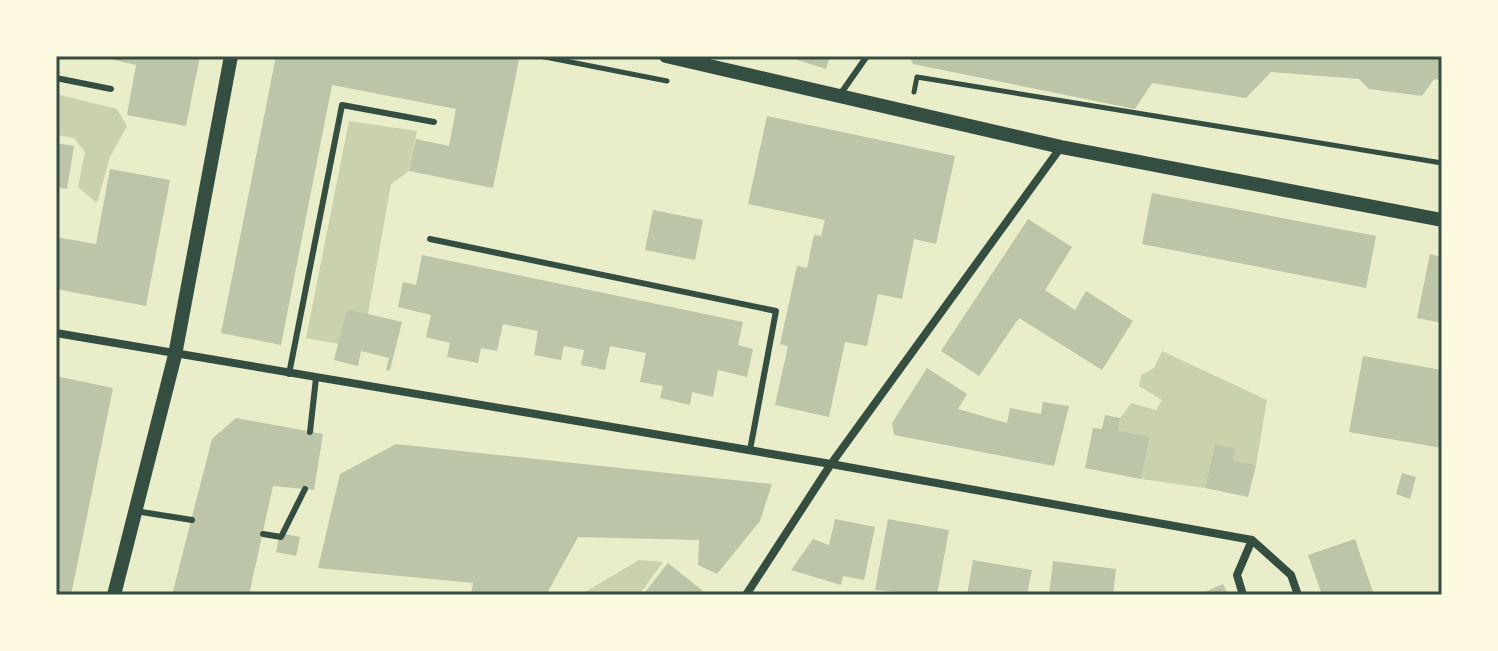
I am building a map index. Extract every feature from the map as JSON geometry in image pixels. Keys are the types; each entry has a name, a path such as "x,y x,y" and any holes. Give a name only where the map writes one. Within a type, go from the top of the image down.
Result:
{"street":[{"path":"114,595 175,355 231,56"},
{"path":"666,56 1061,147 1442,220"},
{"path":"746,595 831,464 1061,147"},
{"path":"56,333 831,464 1252,540 1291,575 1298,595"},
{"path":"1243,595 1237,575 1252,540"}],"lane":[{"path":"838,96 867,56"},
{"path":"56,78 111,89"},
{"path":"289,374 342,105 434,122"},
{"path":"430,239 776,311 750,450"},
{"path":"310,432 316,378"},
{"path":"263,534 281,537 305,489"},
{"path":"135,511 192,520"}],"path":[{"path":"910,113 917,77 1442,163"}],"green space":[{"path":"56,94 117,109 127,126 110,157 97,203 78,187 85,152 74,138 56,135"},
{"path":"349,121 417,131 409,171 391,184 368,314 347,309 339,344 306,338"},
{"path":"1162,351 1267,400 1256,465 1233,460 1236,448 1215,444 1205,488 1141,479 1150,437 1118,430 1120,418 1131,403 1156,410 1162,400 1139,386 1141,375 1154,368"},
{"path":"639,560 663,562 639,595 580,595"}],"building":[{"path":"98,56 200,56 186,126 127,115 136,65"},
{"path":"276,56 500,56 519,60 493,188 409,171 416,139 449,146 456,109 332,85 281,345 221,333"},
{"path":"785,56 830,56 826,69"},
{"path":"909,56 1442,56 1442,81 1434,79 1422,96 1369,89 1359,79 1271,72 1246,98 1152,83 1135,109 913,64"},
{"path":"767,116 955,156 936,244 914,239 902,299 878,294 867,346 845,342 829,417 775,405 788,346 780,344 797,266 807,268 814,235 821,236 825,220 748,204"},
{"path":"56,143 74,146 67,189 56,187"},
{"path":"110,169 170,180 146,306 56,289 56,237 96,244"},
{"path":"1152,193 1376,236 1366,288 1142,244"},
{"path":"653,210 703,220 695,260 645,250"},
{"path":"1028,219 1072,247 1045,290 1075,310 1086,291 1133,321 1102,370 1019,318 979,376 941,351"},
{"path":"1430,254 1442,257 1442,323 1417,318"},
{"path":"422,255 743,322 738,345 753,349 747,377 718,370 713,397 692,392 690,405 660,398 663,386 640,382 646,353 610,346 605,370 581,365 584,350 564,346 561,360 534,355 538,331 503,324 497,351 481,348 478,363 447,357 450,343 426,337 431,315 398,307 403,282 416,285"},
{"path":"347,309 402,322 390,370 386,371 389,358 361,351 358,366 334,360"},
{"path":"1363,356 1442,370 1442,448 1349,432"},
{"path":"927,368 967,394 958,409 1007,423 1010,408 1041,414 1043,402 1069,406 1054,466 894,435 892,423"},
{"path":"56,376 113,388 71,595 56,595"},
{"path":"1105,415 1120,418 1118,430 1150,437 1141,479 1085,468 1093,428 1102,429"},
{"path":"236,418 323,434 314,490 273,486 249,595 172,595 212,439"},
{"path":"396,444 772,484 760,521 717,574 698,565 699,540 578,537 546,595 471,595 473,583 318,568 340,474"},
{"path":"1215,444 1236,448 1233,460 1256,465 1248,497 1205,488"},
{"path":"1402,473 1416,477 1410,499 1396,494"},
{"path":"835,519 875,527 864,580 843,576 841,585 791,570 813,539 829,545"},
{"path":"888,519 949,530 937,595 875,590"},
{"path":"280,533 300,537 296,556 276,552"},
{"path":"1355,539 1374,595 1322,595 1308,555"},
{"path":"973,560 1032,570 1027,595 967,595"},
{"path":"1053,561 1116,569 1113,595 1049,595"},
{"path":"668,563 703,591 700,595 643,595"},
{"path":"1223,584 1228,595 1197,595"}]}
